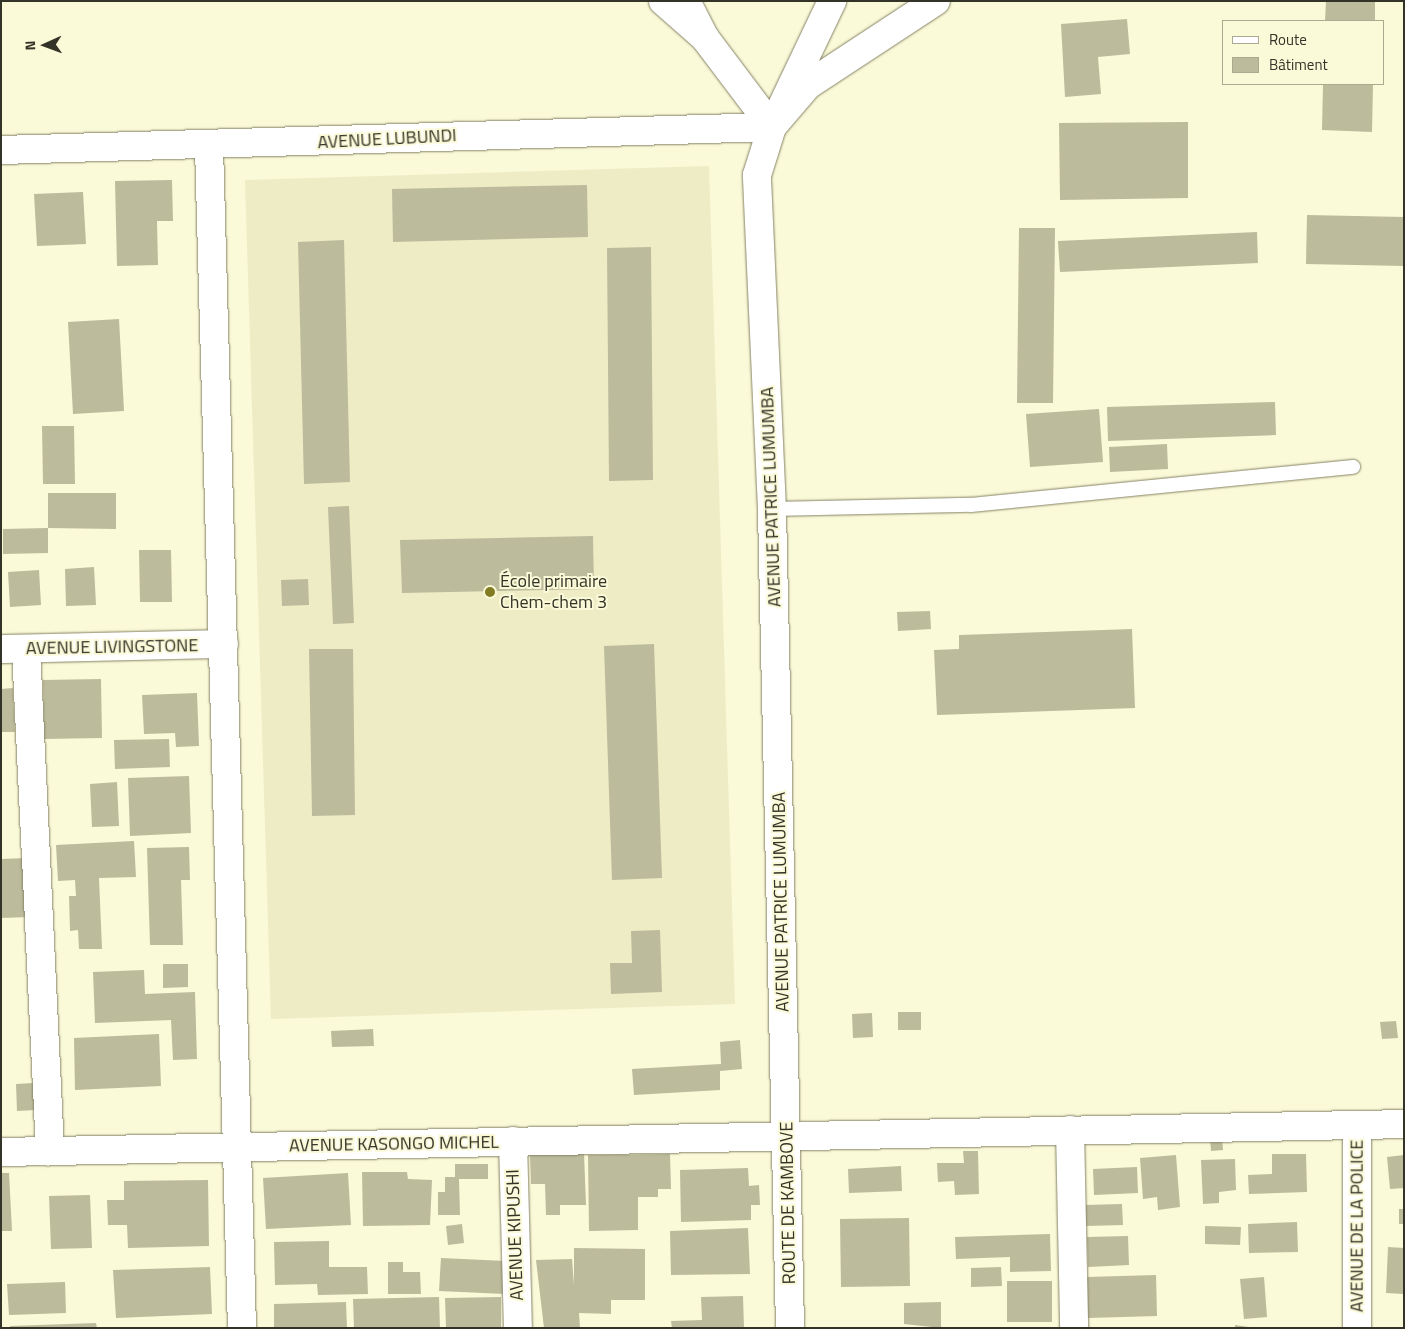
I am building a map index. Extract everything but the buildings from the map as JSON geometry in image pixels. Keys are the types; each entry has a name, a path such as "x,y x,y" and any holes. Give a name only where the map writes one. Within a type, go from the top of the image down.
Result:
{"street":[{"path":"663,1 705,38"},
{"path":"686,1 705,38 772,127 832,1"},
{"name":"AVENUE PATRICE LUMUMBA","path":"785,1078 772,509 757,175 772,127 808,85 936,1"},
{"name":"AVENUE LUBUNDI","path":"1,150 209,147 772,127"},
{"path":"209,147 242,1328"},
{"name":"AVENUE LIVINGSTONE","path":"14,649 224,644"},
{"path":"14,649 50,1151"},
{"name":"ROUTE DE KAMBOVE","path":"785,1078 790,1328"},
{"name":"AVENUE KASONGO MICHEL","path":"1,1152 1404,1124"},
{"name":"AVENUE DE LA POLICE","path":"1356,1125 1357,1328"},
{"path":"1070,1130 1074,1328"},
{"name":"AVENUE KIPUSHI","path":"513,1141 518,1328"}],"lane":[{"path":"772,509 970,505 1353,467"}],"shaded area":[{"name":"École primaire Chem-chem 3","path":"709,166 735,1004 271,1019 245,180"}],"place":[{"name":"École primaire Chem-chem 3","path":"490,592"}]}
